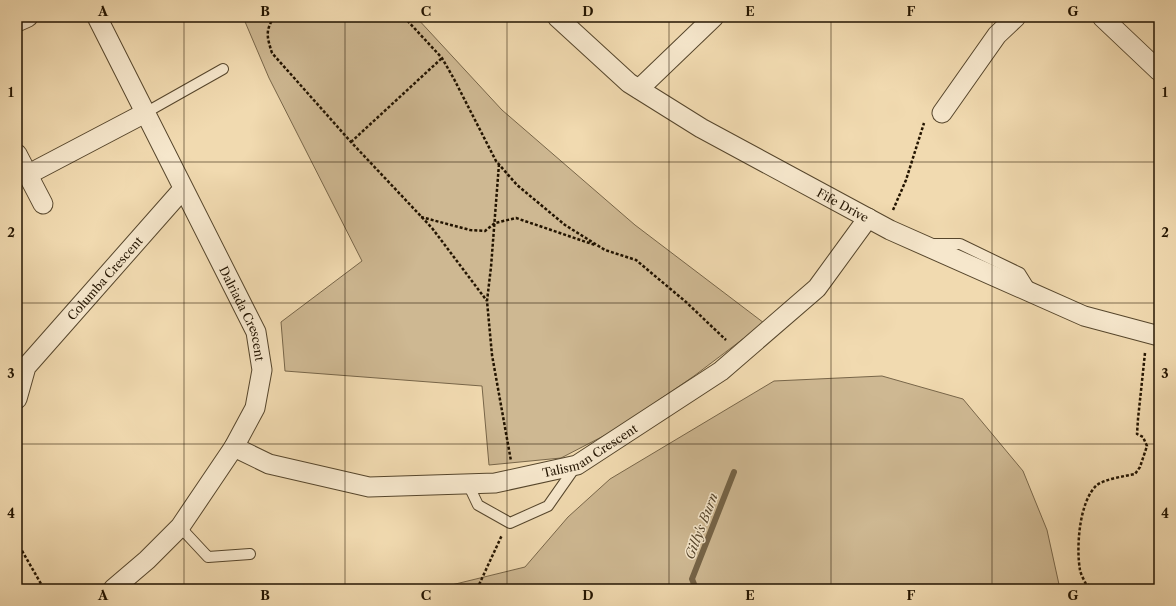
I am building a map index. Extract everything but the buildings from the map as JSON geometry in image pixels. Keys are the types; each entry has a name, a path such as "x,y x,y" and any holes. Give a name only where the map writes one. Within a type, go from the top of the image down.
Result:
{"street":[{"path":"17,22 28,17"},
{"name":"Dalriada Crescent","path":"97,17 256,332 262,370 255,408 234,447 180,527 147,560 112,589"},
{"name":"Fife Drive","path":"557,17 639,90 701,128 886,228 1084,316 1153,334"},
{"path":"639,90 714,17"},
{"path":"942,113 998,35 1016,17"},
{"path":"1102,17 1159,71"},
{"path":"27,175 145,113"},
{"path":"17,154 43,204"},
{"name":"Columba Crescent","path":"17,399 22,369 183,189"},
{"name":"Talisman Crescent","path":"234,447 269,464 369,487 495,483 577,465 721,371 817,288 868,218"}],"lane":[{"path":"145,113 223,69"},
{"path":"468,484 478,505 510,523 548,506 577,465"},
{"path":"180,527 208,557 250,554"}],"path":[{"path":"274,17 269,25 267,39 272,53 351,142 432,228 488,301"},
{"path":"404,17 442,58 496,161 517,185 565,225 605,250 636,260 686,302 741,354"},
{"path":"351,142 442,58"},
{"path":"886,228 906,180 927,116 942,113"},
{"path":"499,164 488,301 492,355 514,479"},
{"path":"420,216 470,230 485,231 494,223 516,218 599,246"},
{"path":"1153,334 1138,419 1137,434 1143,437 1147,446 1140,467 1135,474 1098,484 1091,492 1082,515 1079,530 1079,546 1080,570 1086,584 1096,588 1159,586"},
{"path":"477,589 500,540 510,523"},
{"path":"17,542 44,589"},
{"path":"17,580 22,589"}],"shaded area":[{"path":"243,17 416,17 502,110 635,225 764,323 694,376 615,430 561,458 489,465 482,386 285,371 281,322 362,261 269,78"},
{"path":"882,376 963,399 1023,471 1047,530 1060,589 435,589 525,567 568,517 610,479 774,381"}],"waterway":[{"name":"Gilly's Burn","path":"696,589 692,579 734,472"}]}
